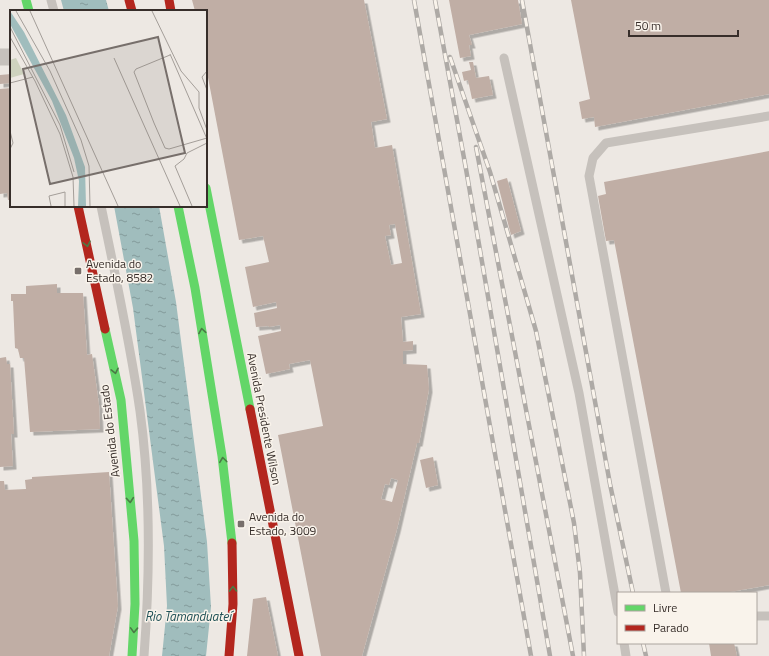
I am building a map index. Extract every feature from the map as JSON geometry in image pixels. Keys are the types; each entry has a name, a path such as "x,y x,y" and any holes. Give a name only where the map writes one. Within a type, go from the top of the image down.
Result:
{"main road":[{"path":"26,0 29,10"},
{"path":"129,0 132,10"},
{"path":"169,0 171,10"},
{"name":"Avenida Presidente Wilson","path":"207,193 299,656"},
{"name":"Avenida do Estado","path":"78,207 121,400 134,541 135,604 132,656"},
{"path":"178,207 196,296 222,456 232,532 233,604 229,656"}],"street":[{"path":"0,58 10,57"}],"lane":[{"path":"51,0 54,10"},
{"path":"504,58 579,392 617,606"},
{"path":"666,592 589,176 593,158 606,143 769,116"},
{"path":"101,207 130,351 140,412 148,535 144,656"},
{"path":"757,616 769,616"},
{"path":"624,644 626,656"}],"water":[{"path":"61,0 106,0 109,10 64,10"},
{"name":"Rio Tamanduateí","path":"114,207 159,207 176,302 207,542 211,607 206,656 162,656 167,606 164,546 133,308"}],"building":[{"path":"192,0 364,0 387,119 371,122 375,148 392,145 421,314 401,317 403,342 413,341 413,350 403,351 403,364 427,365 429,389 419,443 417,443 397,529 362,656 321,656 278,435 323,426 310,360 289,364 290,369 266,374 258,336 281,331 280,325 256,327 254,313 277,308 276,302 253,307 245,267 269,262 263,236 239,240 207,72 207,10 195,10","holes":["395,224 402,263 391,265 385,236 391,235 389,225","391,478 398,480 392,502 381,499 385,484 389,485"]},
{"path":"449,0 518,0 522,24 469,35 472,45 469,45 471,56 460,58"},
{"path":"571,0 769,0 769,94 595,127 594,117 582,119 579,102 590,99"},
{"path":"469,62 473,62 476,78 489,76 493,95 472,99 468,80 464,81 462,72 471,70"},
{"path":"10,74 10,83 0,84 0,75"},
{"path":"10,88 10,200 8,200 7,193 0,194 0,89"},
{"path":"769,151 769,585 730,592 681,592 614,240 606,241 598,196 606,194 604,182"},
{"path":"507,178 521,231 511,235 497,181"},
{"path":"57,284 57,293 83,293 87,355 92,354 99,405 100,429 30,432 24,358 20,358 18,349 15,348 13,301 11,301 11,294 26,294 26,286"},
{"path":"6,357 7,364 10,364 14,434 11,434 13,466 0,467 0,358"},
{"path":"433,457 438,485 426,488 420,460"},
{"path":"109,472 118,606 109,656 0,656 0,481 4,481 5,490 26,489 25,480 32,479 32,477"},
{"path":"266,597 278,656 247,656 253,599"},
{"path":"709,644 734,644 737,656 711,656"}],"railway":[{"path":"414,0 531,656"},
{"path":"435,0 466,169 550,656"},
{"path":"522,0 610,484 633,592"},
{"path":"450,57 490,172 536,331 574,523 580,573 584,656"},
{"path":"476,147 573,656"},
{"path":"643,644 646,656"}],"traffic: fast":[{"path":"26,0 29,10"},
{"path":"207,193 250,409"},
{"path":"178,207 195,288 222,456 232,543"},
{"path":"105,329 121,400 134,541 135,604 132,656"}],"traffic: jam":[{"path":"129,0 132,10"},
{"path":"169,0 171,10"},
{"path":"78,207 105,329"},
{"path":"250,409 299,656"},
{"path":"229,656 233,604 232,543"}],"place":[{"name":"Avenida do Estado, 8582","path":"78,271"},
{"name":"Avenida do Estado, 3009","path":"241,524"}]}
